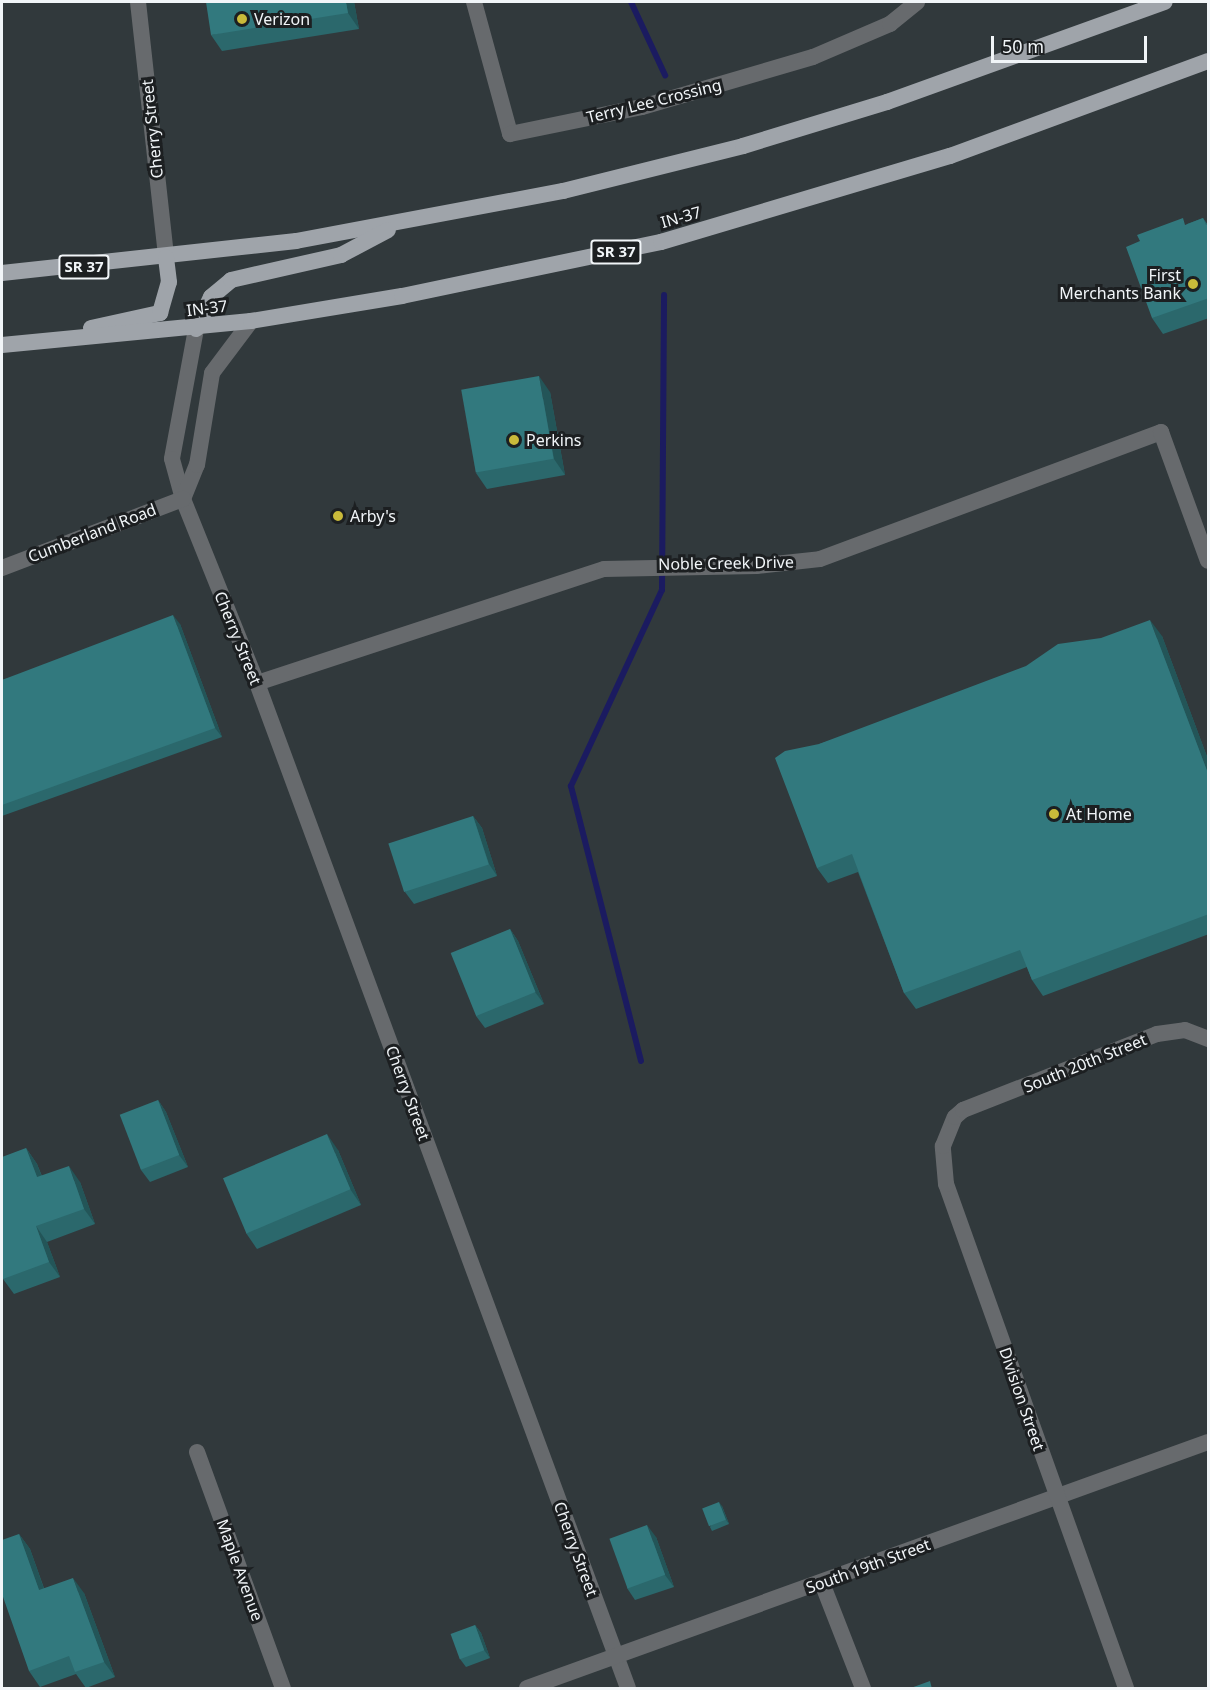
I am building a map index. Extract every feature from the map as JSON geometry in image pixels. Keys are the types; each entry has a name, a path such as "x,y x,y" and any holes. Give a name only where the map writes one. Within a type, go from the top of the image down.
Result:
{"highway":[{"name":"SR 37","path":"2,273 166,257 402,223 562,191 743,146 997,64 1165,2"},
{"name":"IN-37","path":"2,344 196,329 251,321 425,292 661,242 950,156 1209,61"},
{"path":"196,329 212,297 231,280 341,255 402,223"},
{"path":"2,344 160,313 169,282 166,257"}],"street":[{"name":"Cherry Street","path":"138,2 166,257"},
{"name":"Terry Lee Crossing","path":"474,2 510,134 642,107 813,57 890,24 917,2"},
{"path":"183,499 197,465 212,373 251,321"},
{"name":"Cherry Street","path":"196,329 172,459 183,499 257,683 628,1689"},
{"name":"Noble Creek Drive","path":"257,683 497,602 604,569 641,565 756,566 820,559 1161,432 1209,561"},
{"name":"Cumberland Road","path":"2,568 183,499"},
{"name":"South 20th Street","path":"963,1110 1157,1034 1185,1030 1209,1039"},
{"name":"Division Street","path":"963,1110 946,1135 943,1171 1056,1499 1126,1689"},
{"name":"South 19th Street","path":"527,1689 1209,1442"},
{"name":"Maple Avenue","path":"197,1452 283,1689"},
{"path":"822,1583 863,1689"}],"building":[{"path":"206,2 346,2 348,13 211,35"},
{"path":"1183,218 1185,225 1203,218 1206,225 1209,224 1209,298 1152,318 1126,247 1140,241 1137,235"},
{"path":"539,376 554,459 476,472 461,390"},
{"path":"173,615 215,728 2,805 2,680"},
{"path":"1150,620 1209,776 1209,914 1032,980 1020,950 904,993 852,854 817,868 775,758 785,751 819,744 1026,666 1058,644 1101,638"},
{"path":"473,816 489,865 404,892 388,844"},
{"path":"510,929 535,992 476,1016 451,953"},
{"path":"158,1100 179,1155 141,1170 120,1115"},
{"path":"327,1134 350,1189 246,1233 223,1178"},
{"path":"26,1148 37,1177 69,1166 84,1209 36,1226 49,1262 3,1279 2,1157"},
{"path":"719,1502 726,1520 709,1526 702,1508"},
{"path":"647,1525 665,1575 628,1588 609,1539"},
{"path":"19,1534 39,1590 73,1578 104,1662 75,1672 69,1656 29,1671 2,1594 2,1540"},
{"path":"475,1625 484,1650 460,1659 451,1634"},
{"path":"930,1681 932,1689 908,1689"}],"waterway":[{"path":"631,2 665,75"},
{"path":"641,1061 571,786 662,590 664,295"}],"place":[{"name":"Verizon","path":"242,19"},
{"name":"First Merchants Bank","path":"1193,284"},
{"name":"Perkins","path":"514,440"},
{"name":"Arby's","path":"338,516"},
{"name":"At Home","path":"1054,814"}]}
